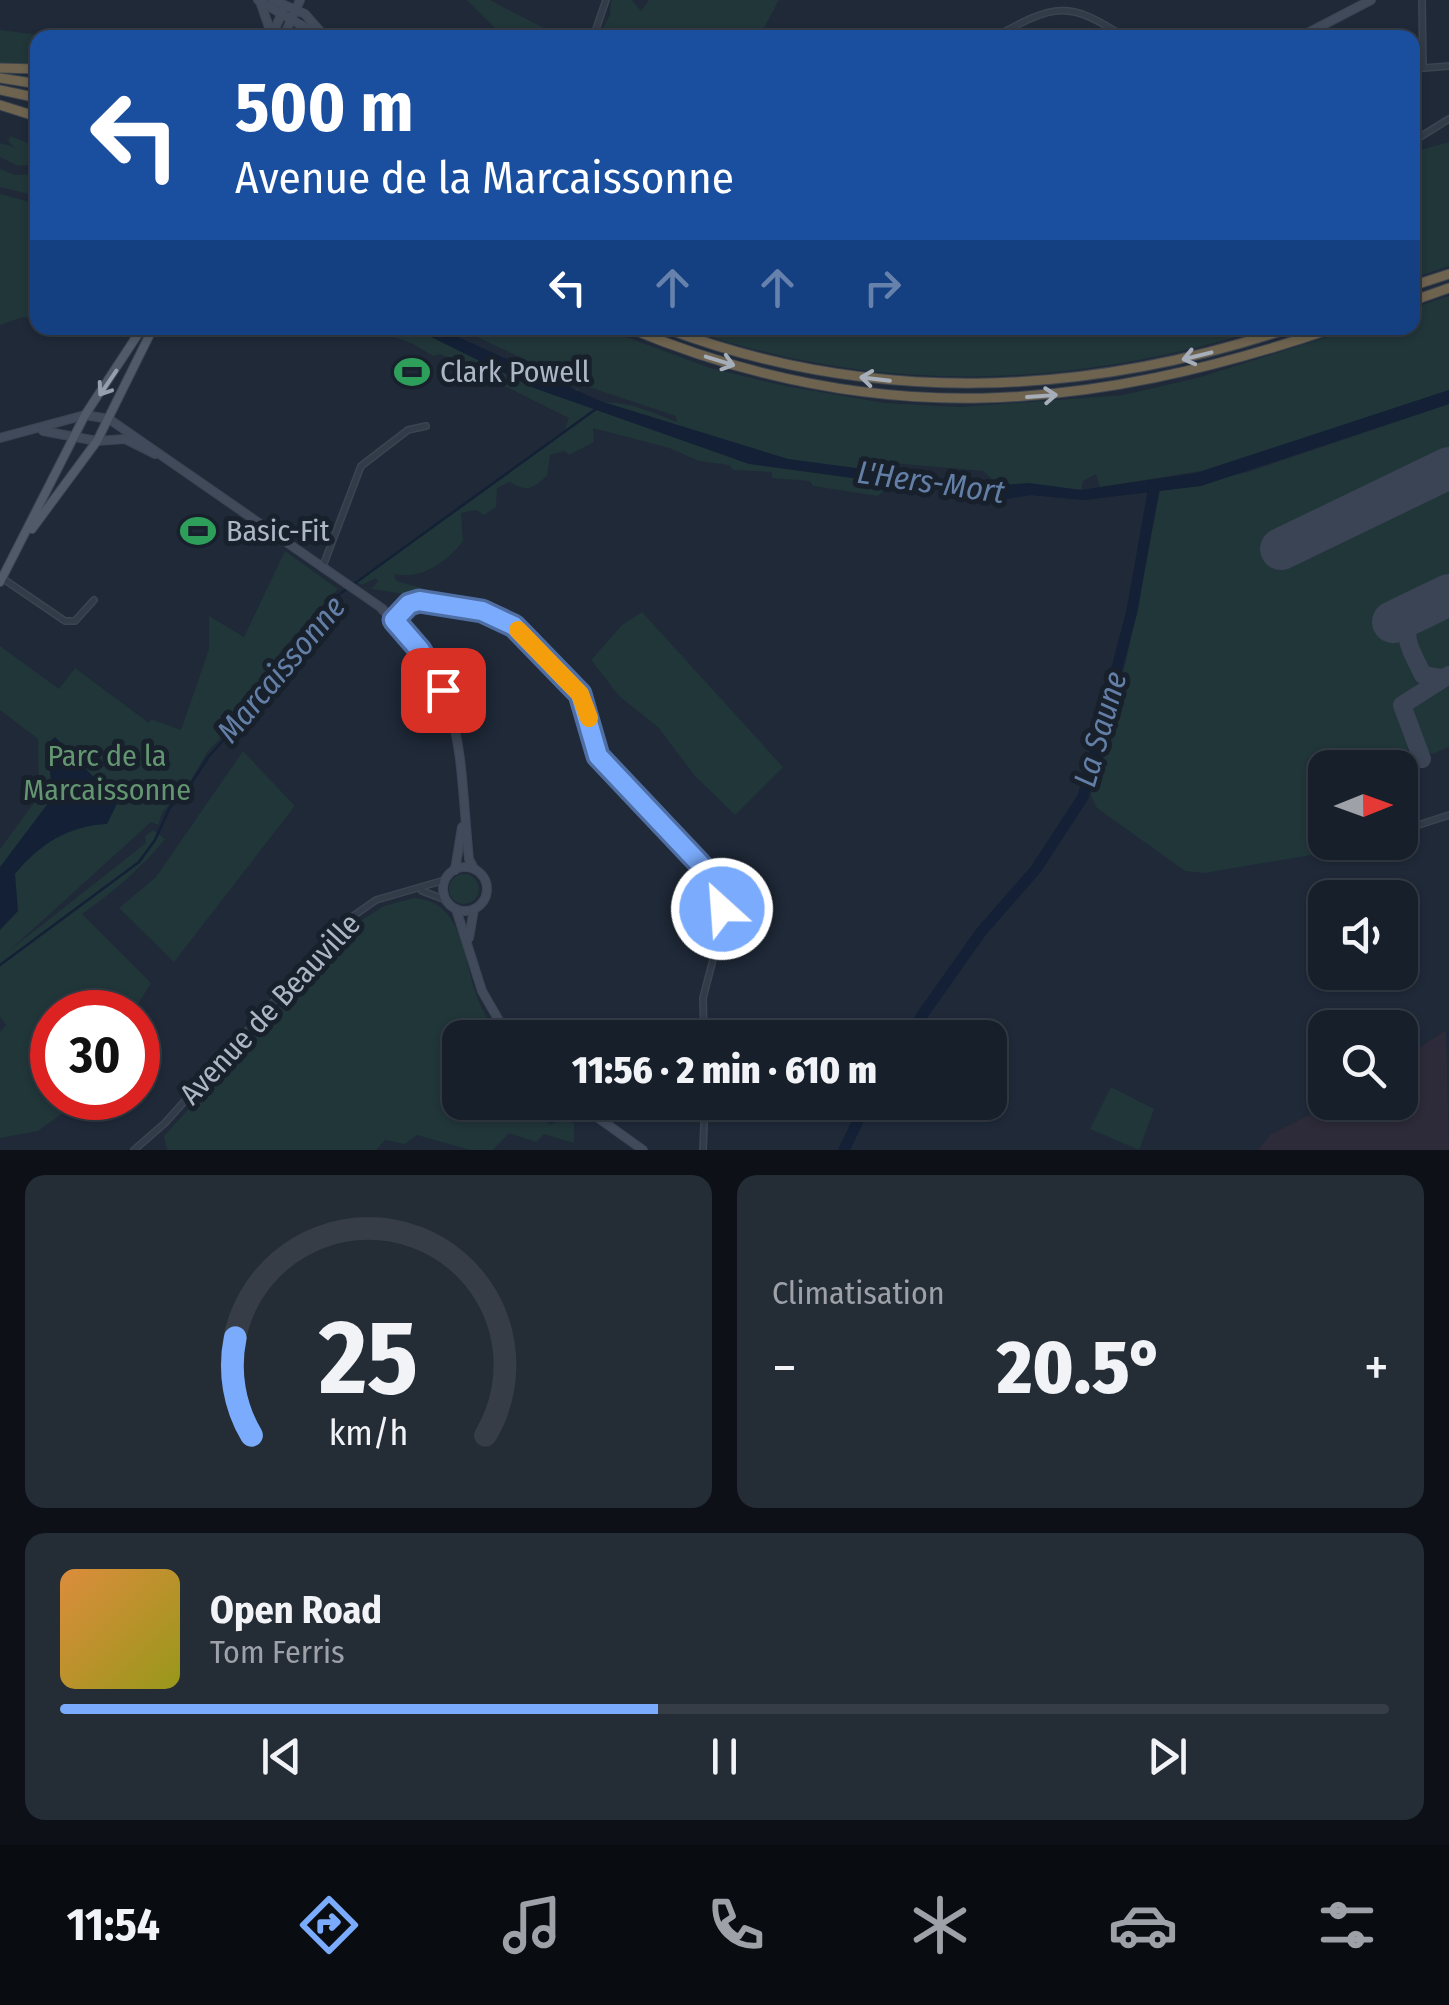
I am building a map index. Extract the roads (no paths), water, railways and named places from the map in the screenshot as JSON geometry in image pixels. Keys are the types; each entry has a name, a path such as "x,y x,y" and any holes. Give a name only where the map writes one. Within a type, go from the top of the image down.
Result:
{"highway":[{"path":"0,68 30,69"},
{"path":"0,78 30,83"},
{"path":"0,90 30,96"},
{"path":"0,105 30,114"},
{"path":"1420,283 1449,274"},
{"path":"1420,298 1449,288"},
{"path":"648,335 709,358 811,384 880,394 982,399 1143,384 1310,335"},
{"path":"688,335 757,357 828,372 984,385 1058,381 1140,369 1264,335"}],"main road":[{"path":"272,0 291,7 315,30"},
{"path":"1316,30 1370,0"},
{"path":"260,3 291,7 313,30"},
{"path":"260,3 274,30"},
{"path":"280,30 291,7"},
{"path":"280,30 291,7"},
{"path":"292,30 313,30"},
{"path":"1,580 85,415 137,335"},
{"path":"23,540 97,440 150,335"},
{"path":"0,438 85,415 108,419 361,592 394,620 426,658 448,702 461,747 469,859 486,889 474,908 468,942"},
{"path":"36,430 74,438 125,439 163,458"},
{"path":"465,792 460,859 445,880 446,900 456,909 482,991 499,1020"},
{"path":"455,870 474,870"},
{"path":"456,909 474,908"},
{"path":"602,1120 644,1150"}],"street":[{"path":"595,30 606,0"},
{"path":"1422,0 1423,67"},
{"path":"1007,30 1046,8 1071,1"},
{"path":"1088,5 1117,30"},
{"path":"1420,68 1449,66"},
{"path":"1420,137 1449,119"},
{"path":"321,565 361,466 408,430 426,426"},
{"path":"0,557 12,562"},
{"path":"1,580 65,621 75,622 94,600"},
{"path":"394,620 409,604 419,601 498,616 523,634 580,694 598,756 700,864 720,900 720,936 702,998 703,1020"},
{"path":"1418,825 1449,816"},
{"name":"Avenue de Beauville","path":"134,1150 165,1123 346,921 376,900 445,880"},
{"path":"419,890 446,900"},
{"path":"702,1150 704,1120"}],"water":[{"name":"L'Hers-Mort","path":"427,335 454,335 600,401 788,459 991,486 1029,483 1081,490 1196,473 1449,390 1449,404 1201,486 1084,500 1030,495 1007,499 749,464 534,388"},
{"path":"55,737 118,802 107,824 67,833 25,863 15,874 18,911 0,930 0,867 52,798 48,743"}],"waterway":[{"name":"Marcaissonne","path":"0,965 139,862 155,840 170,807 242,720 282,655 326,604 596,409"},
{"name":"La Saune","path":"919,1020 981,932 1036,869 1083,797 1132,611 1154,487"},
{"name":"La Saune","path":"844,1150 858,1120"}],"place":[{"name":"Clark Powell","path":"412,372"},
{"name":"Basic-Fit","path":"198,531"}],"park label":[{"name":"Parc de la Marcaissonne","path":"107,773"}]}
